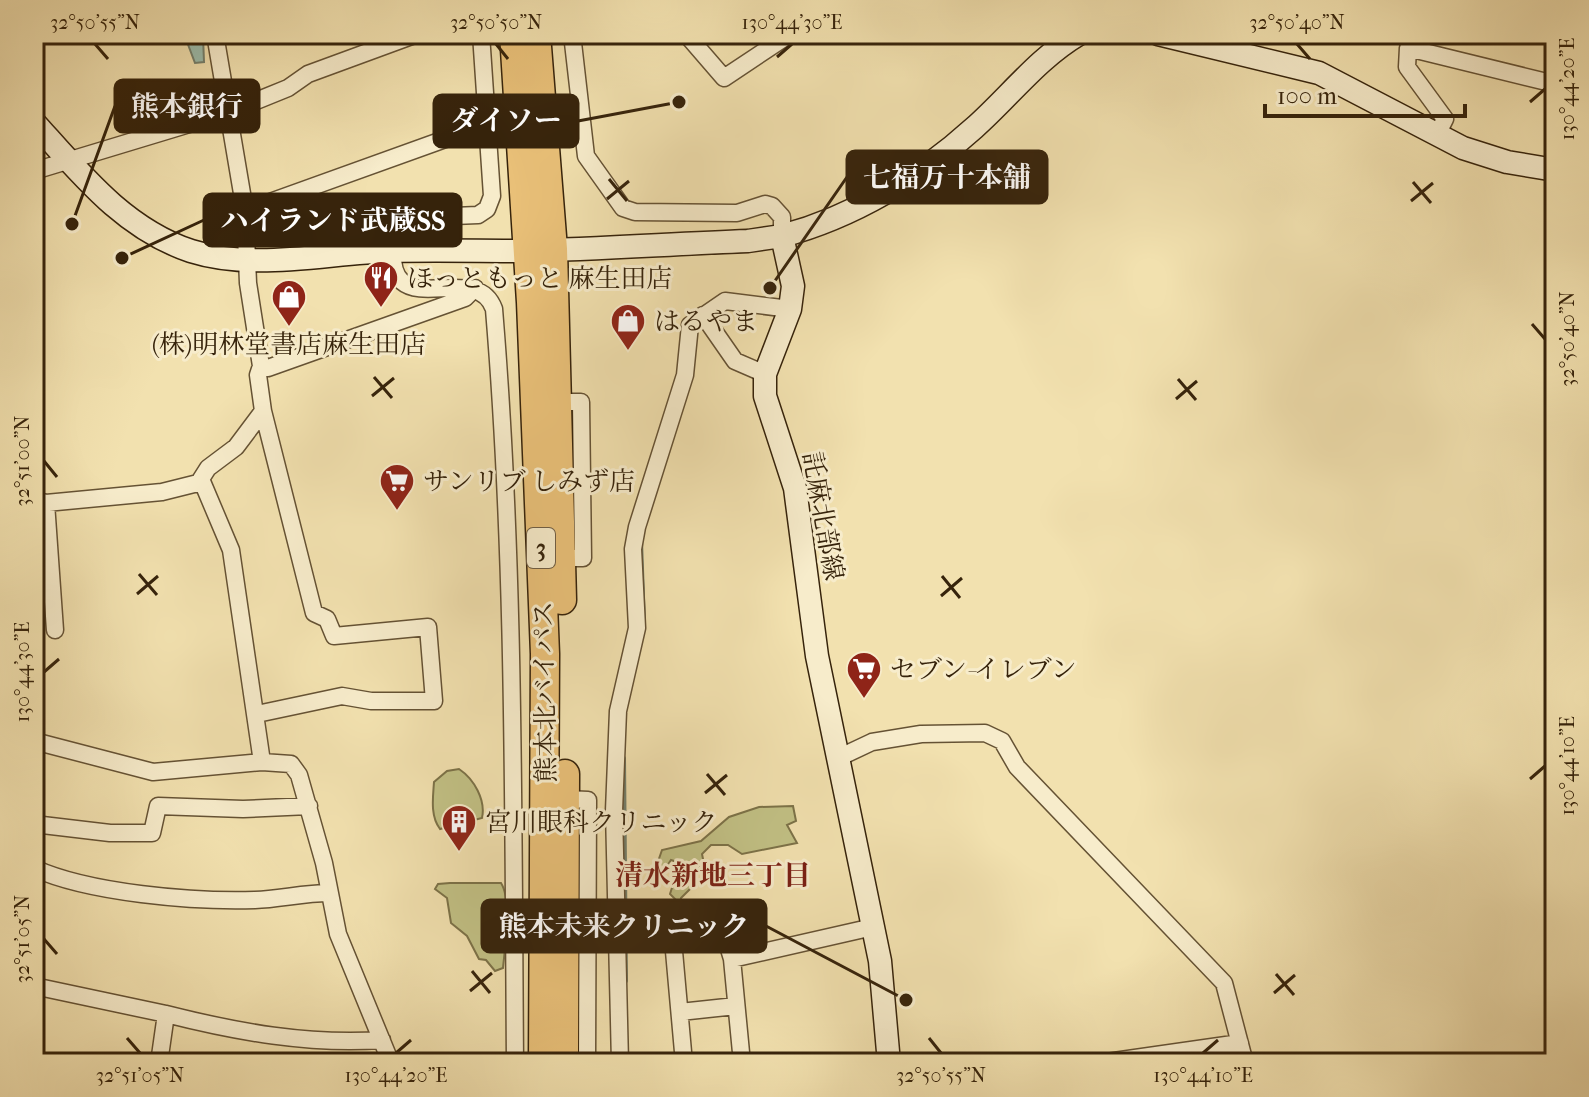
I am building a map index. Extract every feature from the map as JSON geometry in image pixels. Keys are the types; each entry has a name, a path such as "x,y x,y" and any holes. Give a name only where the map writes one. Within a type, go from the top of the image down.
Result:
{"highway":[{"name":"熊本北バイパス","path":"514,34 558,402 566,799 577,980 564,1063"},
{"name":"熊本北バイパス","path":"536,34 545,654 543,1063"}],"street":[{"path":"215,34 245,211 263,411 314,613 327,619 334,636 428,627 434,701 371,701 342,696 257,714"},
{"path":"34,171 229,112 288,88 308,74 417,34"},
{"path":"481,34 492,196 487,209 478,215 404,218 397,222 394,251 399,279 405,286 418,289 475,288 485,292 494,309 505,439 515,1063"},
{"path":"572,34 586,156 623,208 635,212 737,213 765,204 772,206 782,217 782,236"},
{"path":"686,34 724,78 790,34"},
{"path":"34,122 68,160 137,226 193,251 248,259 394,251 540,250 748,241 813,228 877,198 922,169 973,129 1025,77 1079,34"},
{"path":"1158,34 1319,73 1437,135 1507,162 1555,170"},
{"path":"1437,135 1445,119 1407,67 1408,48 1555,84"},
{"path":"245,211 487,124"},
{"name":"託麻北部線","path":"782,236 793,286 790,309 765,374 768,407 795,488 817,656 873,927 889,1063"},
{"path":"261,366 279,365 372,333 465,298 475,288"},
{"path":"620,1063 614,811 618,711 637,628 633,549 637,527 685,375 690,325 725,301 790,309"},
{"path":"703,315 735,361 765,374"},
{"path":"262,762 231,550 202,482 208,468 236,447 263,411"},
{"path":"55,630 40,501 162,492 202,482"},
{"path":"838,758 872,742 921,734 985,733 1002,741 1017,767 1224,983 1245,1063"},
{"path":"34,741 153,772 262,762 291,764 299,775 309,806 351,971 391,1063"},
{"path":"34,824 84,831 152,833 158,806 243,809 309,806"},
{"path":"34,868 69,882 182,897 256,900 329,893"},
{"path":"732,959 873,927"},
{"path":"725,936 732,959 742,1063"},
{"path":"673,940 684,1063"},
{"path":"577,980 587,1063"},
{"path":"34,986 221,1028 329,1043 382,1040"},
{"path":"680,1012 736,1006"},
{"path":"159,1063 166,1014"},
{"path":"1100,1063 1240,1043"}],"shaded area":[{"path":"184,34 203,36 204,62 195,63"},
{"path":"459,769 478,790 482,818 440,829 433,812 434,782 447,771"},
{"path":"793,806 796,821 787,825 797,843 742,854 728,845 711,845 702,854 704,864 690,876 691,888 681,898 680,904 670,894 680,863 671,860 661,875 654,873 662,850 701,841 729,817 759,807"},
{"path":"501,883 507,912 503,968 495,971 486,960 479,959 467,936 451,923 447,898 435,889 438,884"}],"waterway":[{"path":"641,541 644,624"},
{"path":"624,758 626,981"}],"place":[{"name":"ダイソー","path":"679,102"},
{"name":"熊本銀行","path":"72,224"},
{"name":"ハイランド武蔵SS","path":"122,258"},
{"name":"七福万十本舗","path":"770,288"},
{"name":"ほっともっと 麻生田店","path":"381,309"},
{"name":"(株)明林堂書店麻生田店","path":"289,328"},
{"name":"はるやま","path":"628,352"},
{"name":"サンリブ しみず店","path":"397,512"},
{"name":"セブン-イレブン","path":"864,700"},
{"name":"宮川眼科クリニック","path":"459,853"},
{"name":"熊本未来クリニック","path":"906,1000"}],"district":[{"name":"清水新地三丁目","path":"713,875"}]}
